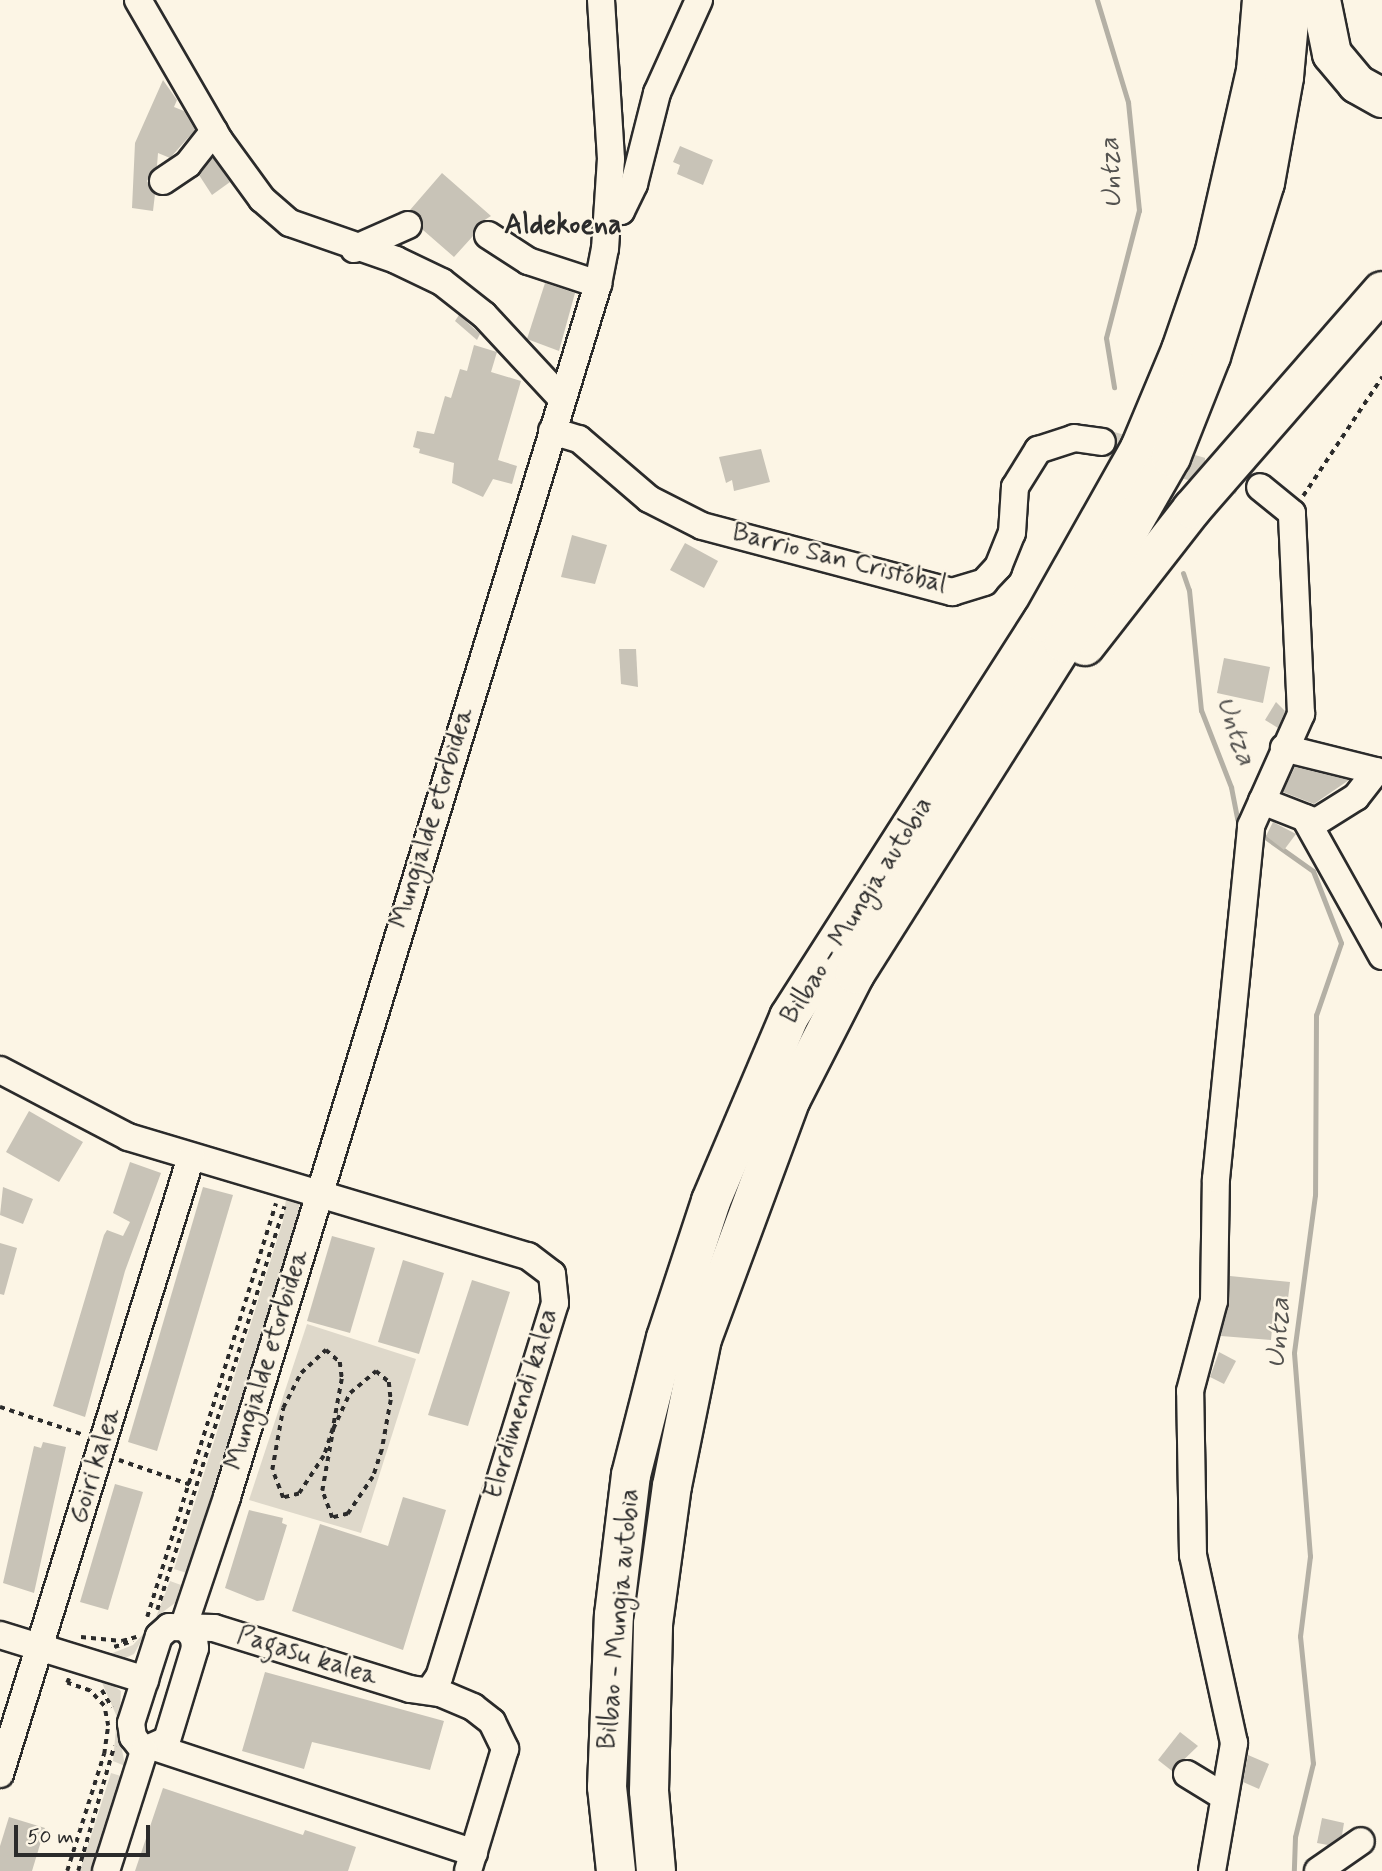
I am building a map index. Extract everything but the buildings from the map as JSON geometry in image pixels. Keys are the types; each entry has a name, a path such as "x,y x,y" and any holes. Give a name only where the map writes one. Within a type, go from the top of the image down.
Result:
{"highway":[{"path":"789,1017 846,888 1005,642 1123,437 1163,337 1220,151 1238,0"},
{"name":"Bilbao - Mungia autobia","path":"616,1871 607,1787 609,1734 614,1615 631,1475 666,1338 711,1201 789,1017 1042,622 1140,448 1181,350 1218,238 1256,71 1262,0"},
{"name":"Bilbao - Mungia autobia","path":"656,1871 649,1791 653,1625 672,1486 702,1339 792,1099 855,974 1064,643 1176,444 1224,318 1265,183 1284,77 1291,0"},
{"path":"1321,0 1332,54 1357,84 1382,98"},
{"path":"976,786 1192,509 1382,291"}],"street":[{"path":"138,0 214,131 262,199 290,223 354,248 396,260 442,282 484,315 562,399"},
{"name":"Mungialde etorbidea","path":"184,1625 598,284 609,212 611,159 601,0"},
{"path":"609,212 621,211 634,184 657,93 699,0"},
{"path":"163,181 188,164 214,131"},
{"path":"354,248 408,225"},
{"path":"488,236 528,261 598,284"},
{"name":"Barrio San Cristóbal","path":"552,431 579,439 649,499 702,526 952,592 984,582 998,567 1012,533 1015,486 1038,450 1074,438 1102,442"},
{"path":"1212,1871 1234,1743 1193,1555 1190,1391 1214,1301 1216,1179 1251,826 1301,714 1292,513 1260,487"},
{"path":"1262,800 1316,822 1356,797 1379,769 1284,748"},
{"path":"1305,818 1382,956"},
{"name":"Elordimendi kalea","path":"0,1070 128,1137 528,1256 544,1265 555,1285 551,1316 439,1677 430,1690"},
{"name":"Goiri kalea","path":"0,1774 191,1157"},
{"path":"106,1871 156,1746 195,1648 194,1638 184,1625 169,1627 159,1636 131,1723 133,1737 156,1746 471,1862"},
{"name":"Pagasu kalea","path":"184,1625 214,1628 410,1689 430,1690 473,1706 501,1732 505,1749 471,1862"},
{"path":"0,1635 36,1657 72,1667 145,1680"},
{"path":"156,1746 345,1791"},
{"path":"1187,1774 1223,1796"},
{"path":"1318,1871 1361,1841"}],"path":[{"path":"1292,513 1382,377"},
{"path":"67,1871 104,1754 108,1726 104,1706 90,1691 67,1683 82,1634 111,1641 136,1637 191,1486 277,1198"},
{"path":"150,1622 170,1574 284,1200"},
{"path":"333,1429 321,1491 326,1509 339,1520 373,1477 382,1450 391,1400 385,1374 376,1371 365,1376 351,1393 333,1429 324,1456 299,1494 283,1498 272,1470 284,1408 301,1373 326,1350 340,1362 342,1380 333,1429"},
{"path":"0,1407 191,1486"},
{"path":"107,1650 125,1645 143,1632"},
{"path":"36,1657 72,1667 102,1690 114,1717 108,1774 78,1871"}],"shaded area":[{"path":"281,1190 298,1197 300,1212 187,1573 174,1569 283,1221 286,1199"},
{"path":"307,1324 416,1359 361,1533 249,1500"},
{"path":"170,1581 181,1585 175,1603 156,1617"},
{"path":"147,1630 134,1654 123,1659 105,1656 133,1645"},
{"path":"99,1676 121,1691 119,1733 125,1766 113,1761 117,1717"},
{"path":"111,1773 121,1776 91,1871 80,1871"}],"waterway":[{"name":"Untza","path":"1097,0 1128,102 1139,210 1106,338 1114,387"},
{"name":"Untza","path":"1183,573 1189,590 1201,710 1231,787 1237,819"},
{"name":"Untza","path":"1258,832 1313,871 1341,943 1316,1015 1315,1195 1294,1353 1310,1556 1300,1636 1313,1763 1295,1837 1294,1871"}],"tunnel":[{"path":"1102,442 1260,487"}],"district":[{"name":"Aldekoena","path":"563,226"}]}
